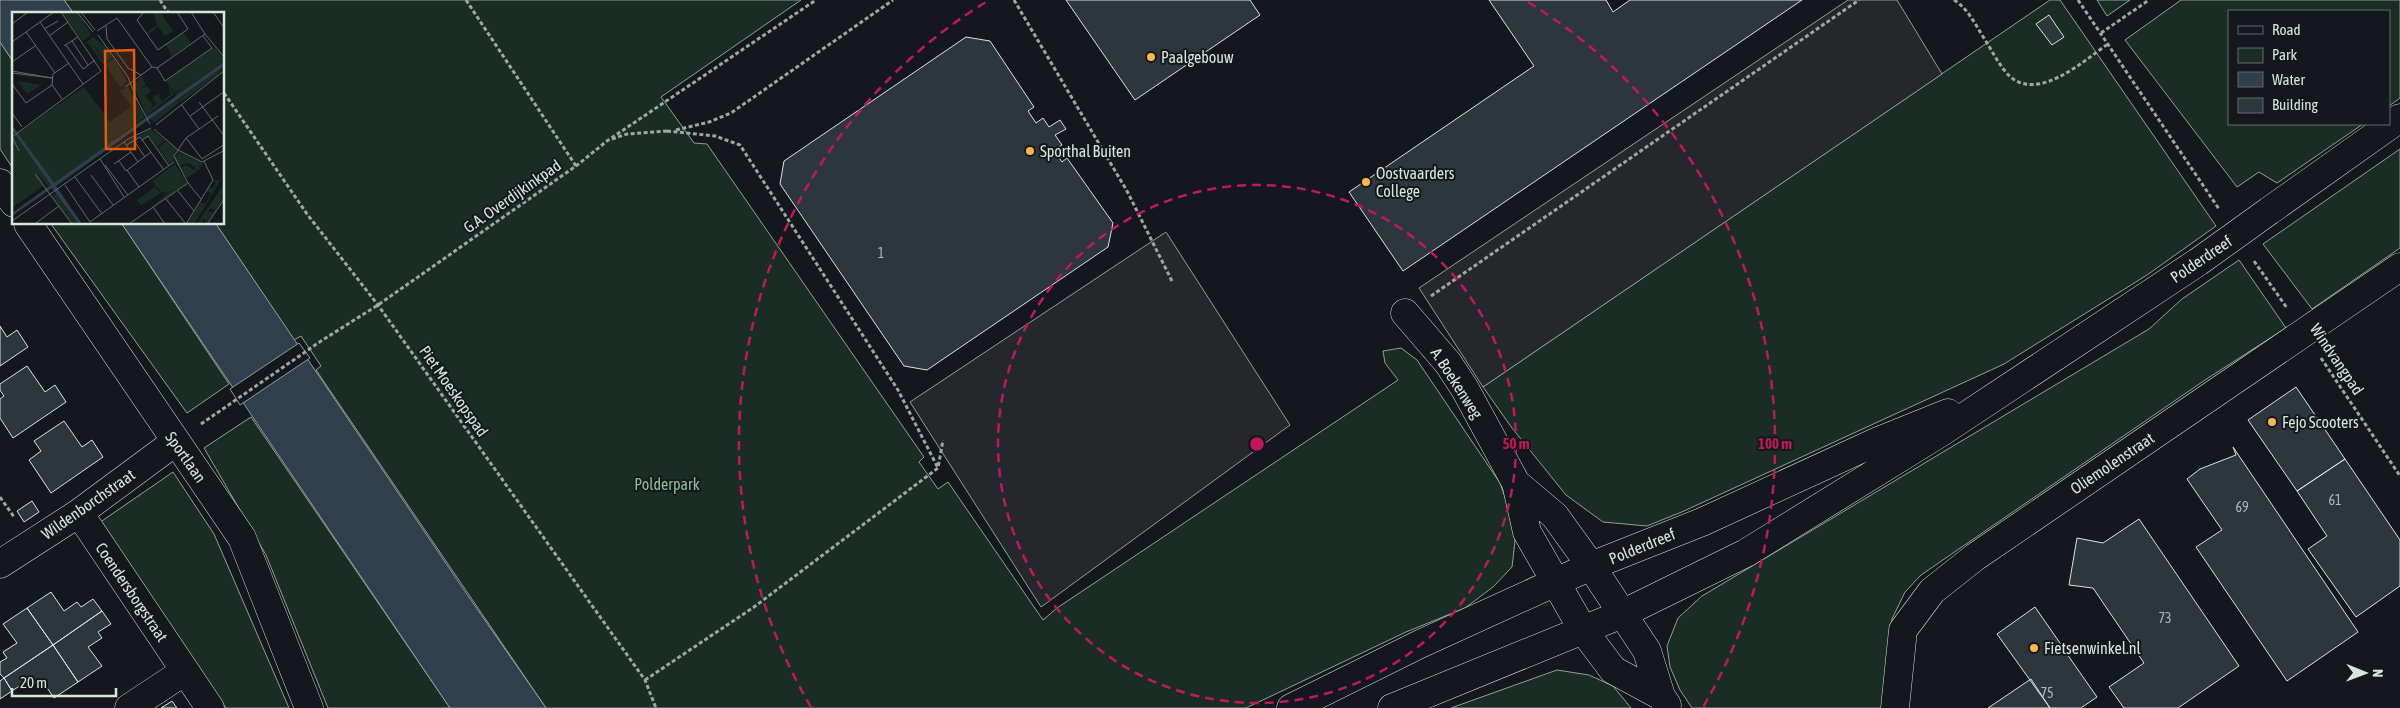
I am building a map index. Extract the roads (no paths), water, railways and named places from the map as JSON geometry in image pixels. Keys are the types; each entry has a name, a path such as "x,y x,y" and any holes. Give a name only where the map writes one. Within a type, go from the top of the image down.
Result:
{"street":[{"name":"Polderdreef","path":"1392,708 1622,614 1746,553 1940,433 2198,262 2400,118"},
{"path":"0,183 12,200"},
{"name":"Sportlaan","path":"29,225 242,538 310,708"},
{"name":"Oliemolenstraat","path":"1895,708 1903,630 1932,591 1975,557 2400,267"},
{"name":"A. Boekenweg","path":"1405,313 1448,363 1516,483 1527,532 1583,630 1614,670 1665,702"},
{"name":"Polderdreef","path":"1291,708 1420,644 1591,566 1702,522 1876,442 1998,393"},
{"name":"Wildenborchstraat","path":"0,564 79,513 175,442"},
{"name":"A. Boekenweg","path":"1516,483 1555,516 1591,566 1647,651 1665,702"},
{"name":"Coendersborgstraat","path":"79,513 210,708"},
{"path":"128,708 185,671"}],"water":[{"path":"0,0 64,0 73,12 12,12 12,60 0,42"},
{"path":"123,225 217,225 546,708 450,708"}],"place":[{"name":"Paalgebouw","path":"1151,57"},
{"name":"Sporthal Buiten","path":"1030,151"},
{"name":"Oostvaarders College","path":"1366,182"},
{"name":"Fejo Scooters","path":"2272,422"},
{"name":"Fietsenwinkel.nl","path":"2034,648"}],"park label":[{"name":"Polderpark","path":"667,484"}]}
